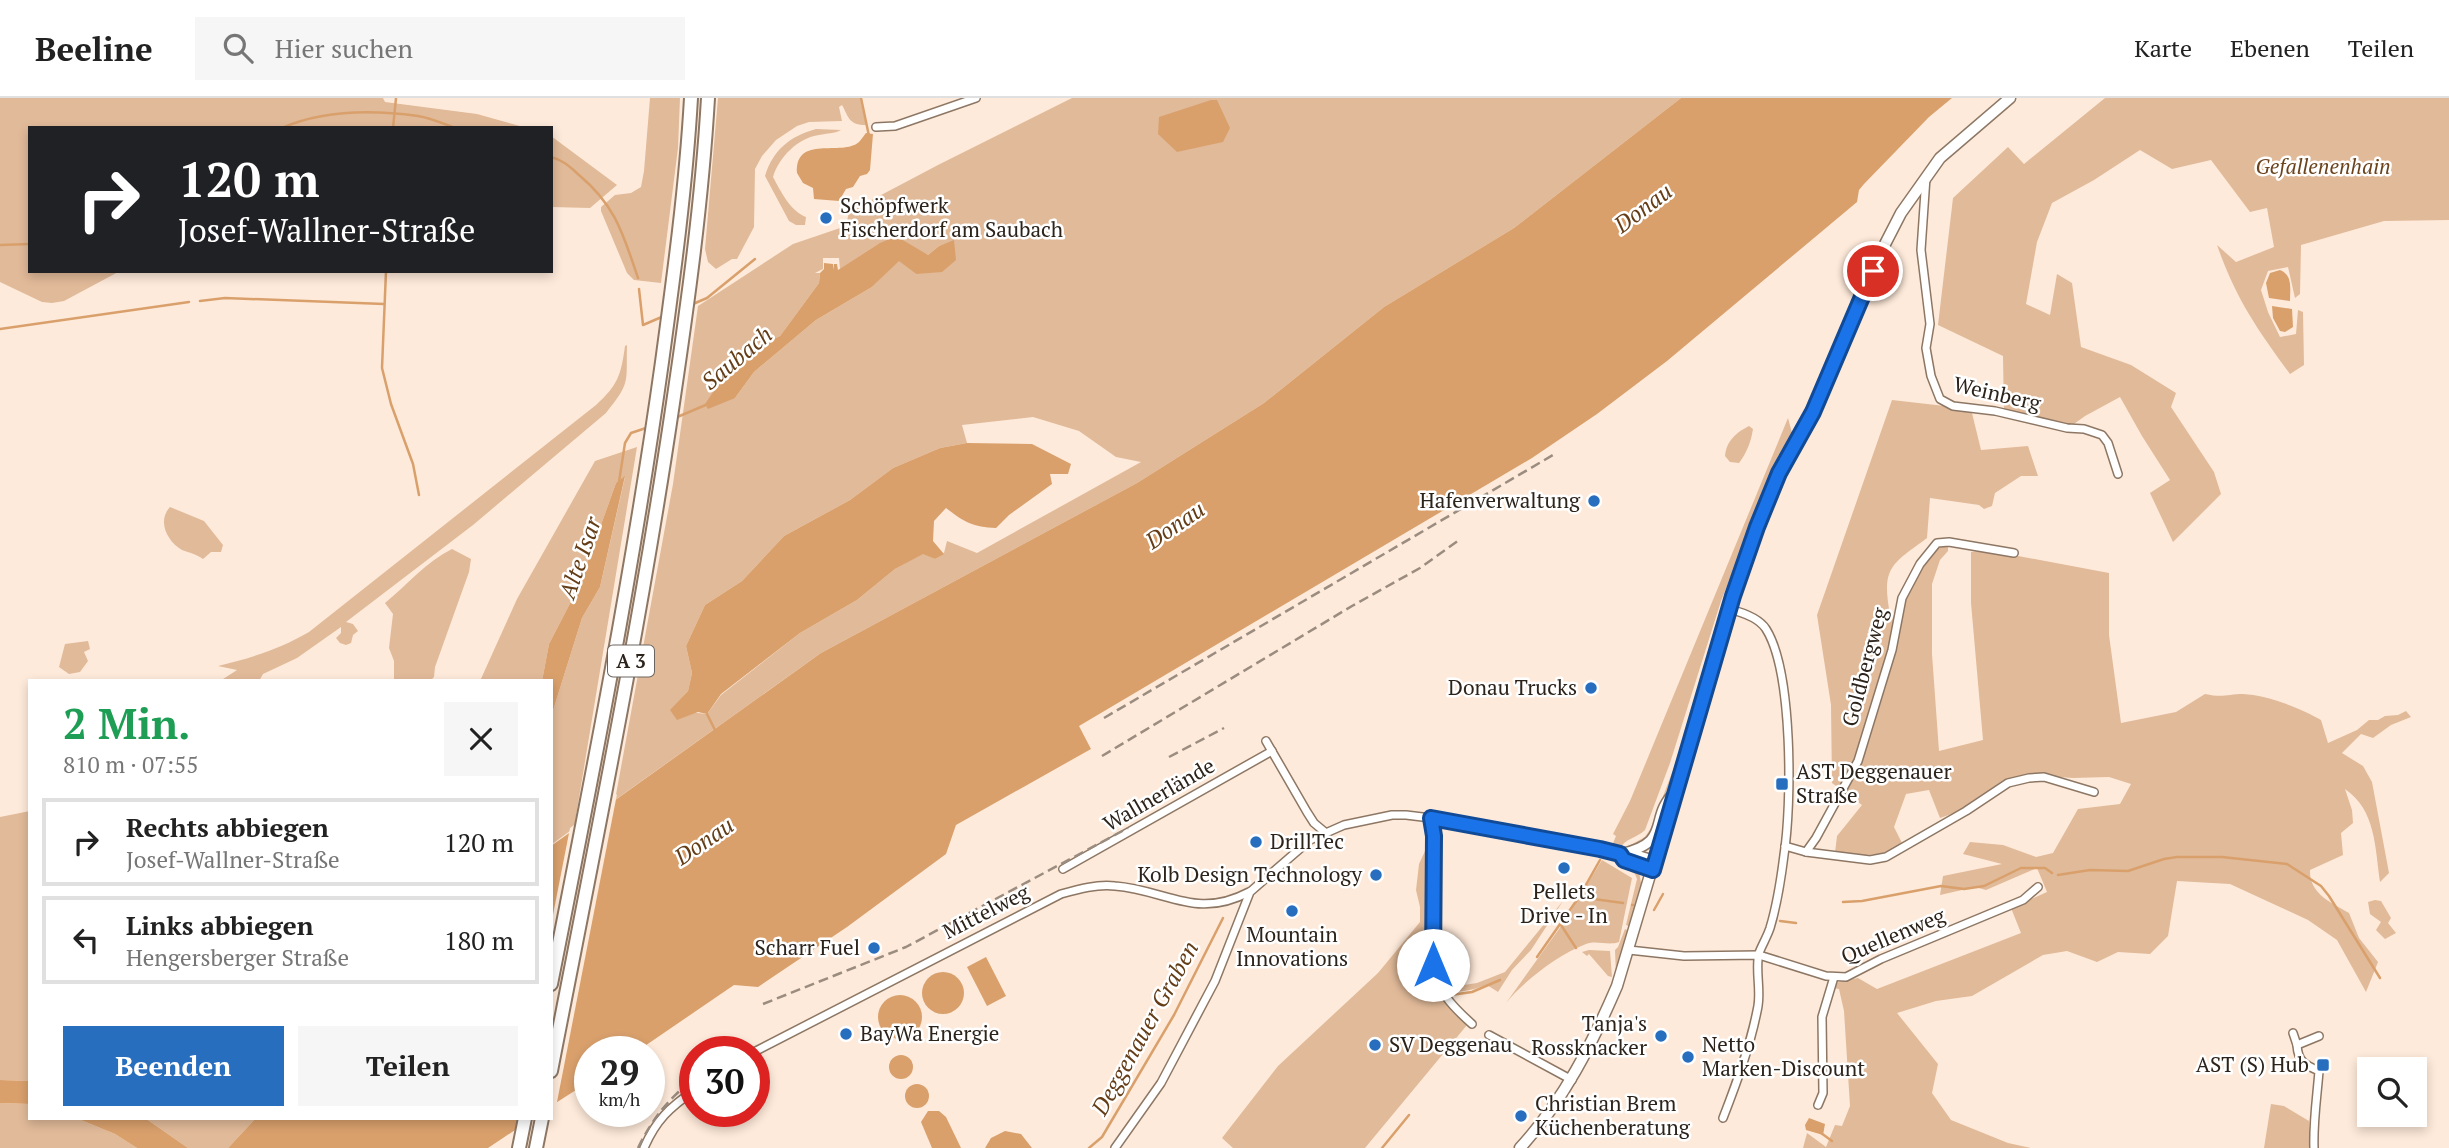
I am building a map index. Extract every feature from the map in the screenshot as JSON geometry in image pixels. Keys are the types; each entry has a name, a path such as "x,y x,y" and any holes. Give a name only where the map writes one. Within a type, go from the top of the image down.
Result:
{"highway":[{"name":"A 3","path":"553,974 610,679 645,478 678,246 691,98"},
{"name":"A 3","path":"553,1061 631,663 666,449 695,248 708,98"},
{"path":"519,1148 525,1120"},
{"path":"536,1148 542,1120"}],"main road":[{"path":"1520,1148 1572,1080 1595,1037 1617,986 1729,609 1757,527 1779,473 1806,427 1882,250 1901,213 1940,158 2010,98"}],"street":[{"path":"876,127 895,126 976,98"},
{"name":"Weinberg","path":"1926,176 1921,250 1930,324 1926,348 1931,376 1940,399 1953,406 1995,411 2102,435 2108,443 2118,474"},
{"name":"Goldbergweg","path":"1805,852 1816,838 1858,761 1892,650 1902,598 1920,564 1937,543 1949,542 2014,553"},
{"path":"1723,1118 1743,1062 1757,1008 1760,988 1759,955 1770,928 1788,815 1787,723 1781,676 1766,629 1760,622 1729,609"},
{"path":"1266,741 1307,812 1326,833"},
{"name":"Wallnerlände","path":"1063,869 1272,751"},
{"path":"1785,846 1805,852 1870,860 1886,857 1966,811 2008,783 2044,777 2094,792"},
{"path":"1115,1148 1161,1083 1205,1001 1250,892 1310,840 1344,825 1392,815 1431,818 1620,854 1640,850 1651,842 1668,798 1677,789"},
{"path":"1431,818 1434,836 1433,965 1436,981 1443,995 1472,1024"},
{"path":"1620,854 1624,860 1654,865"},
{"name":"Mittelweg","path":"770,1044 1061,894 1093,887 1117,886 1195,905 1210,905 1234,900 1250,892"},
{"name":"Quellenweg","path":"1629,950 1684,956 1759,955 1834,977 1846,977 1881,959 2024,900 2038,887"},
{"path":"1818,1105 1823,1093 1822,1017 1834,977"},
{"path":"2293,1033 2303,1063 2319,1071 2318,1101 2313,1119 2314,1148"},
{"path":"1489,1035 1572,1080"},
{"path":"2298,1045 2319,1036"},
{"path":"644,1148 651,1133 670,1107 679,1101"}],"green space":[{"path":"0,98 383,98 385,102 477,114 520,126 28,126 28,273 116,273 64,301 52,303 42,302 0,282"},
{"path":"650,98 680,98 678,148 661,283 634,280 627,273 601,211 601,207 615,195 631,193 641,187"},
{"path":"718,98 860,98 866,125 853,122 842,105 839,107 842,121 809,122 797,126 776,140 755,169 754,227 737,259 732,259 716,269 708,262 705,249"},
{"path":"1072,98 1681,98 1514,228 1384,307 1264,403 1137,483 821,653 615,800 673,484 698,306 793,244 846,226 849,212","holes":["954,241 916,274 899,260 872,287 816,320 754,372 735,398 738,356 780,336 819,283 820,273 815,273 823,269 823,258 839,258 840,269 878,244 928,255 939,246","1033,417 1079,431 1116,457 1141,462 977,553 947,541 944,553 935,559 923,553 895,569 857,600 800,633 721,695 707,714 671,710 688,691 692,673 686,646 705,605 742,581 784,536 850,500 893,468 940,448 967,443 962,425"]},
{"name":"Gefallenenhain","path":"2105,98 2449,98 2449,220 2384,221 2301,245 2300,294 2295,298 2288,267 2268,271 2261,290 2280,337 2296,334 2298,310 2303,312 2304,365 2290,374 2248,313 2217,245 2236,262 2274,247 2267,208 2250,212 2211,160 2172,169 2140,150 2052,203 2037,242 2026,304 2050,315 2057,274 2072,283 2081,347 2131,365 2176,393 2171,407 2214,472 2221,494 2173,542 2150,493 2170,480 2120,397 2067,429 2004,414 2003,356 1938,325 1953,198 2008,147 2024,164"},
{"path":"816,129 841,130 811,137 797,144 780,162 773,177 790,205 806,217 805,225 796,225 789,221 765,176 768,167 784,145"},
{"path":"553,137 617,185 590,208 553,207"},
{"path":"627,345 627,375 620,395 606,413 473,525 346,622 353,624 358,631 353,635 351,643 340,643 336,638 341,633 341,627 297,658 263,674 260,679 223,679 237,670 218,666 265,652 309,632 596,405 617,379"},
{"path":"1892,400 1971,409 1981,450 2028,446 2038,476 2021,476 1995,493 1992,506 1984,509 1979,505 1930,498 1927,538 1898,561 1889,576 1887,586 1890,614 1898,617 1919,569 1938,544 1948,543 1948,551 1940,560 1932,584 1932,654 1939,751 1983,740 1971,603 1971,552 1986,550 2109,573 2109,635 2121,723 2176,712 2205,694 2252,695 2294,707 2321,720 2328,743 2357,730 2369,720 2378,720 2406,711 2411,717 2391,725 2373,738 2361,734 2342,753 2363,766 2372,782 2389,873 2380,882 2375,843 2368,819 2363,808 2345,789 2353,823 2341,833 2343,855 2310,870 2317,892 2349,913 2359,938 2378,962 2366,992 2337,940 2308,920 2230,884 2177,881 2168,936 2150,954 2118,952 2097,962 2067,951 2043,955 1972,996 1936,1001 1897,1013 1938,1064 1932,1093 1951,1120 2008,1143 2031,1148 1803,1148 1807,1133 1826,1147 1835,1125 1842,1126 1850,1106 1844,1011 1839,989 1833,988 1835,983 1858,978 1877,989 2021,933 2011,908 2047,892 2037,868 1986,890 1975,887 1940,895 1943,876 2002,864 1963,854 1970,842 2003,845 2036,857 2053,853 2078,809 2120,804 2131,784 2109,777 2031,775 2007,779 1963,810 1940,818 1929,790 1906,794 1894,827 1902,843 1879,854 1835,853 1837,836 1862,805 1832,783 1831,705 1817,615"},
{"path":"1788,418 1792,433 1767,485 1721,601 1670,763 1645,830 1620,849 1611,848 1616,836 1613,834 1630,801"},
{"path":"1749,426 1753,429 1746,451 1739,463 1730,462 1725,456 1727,446 1736,434"},
{"path":"637,447 574,828 553,844 553,711 582,618 600,587 625,477 616,483 579,586 549,644 542,679 481,679 517,599 595,461"},
{"path":"170,507 204,521 223,545 221,552 211,552 203,559 177,546 165,530 164,518"},
{"path":"452,549 471,559 434,677 394,679 394,661 389,648 393,614 385,603"},
{"path":"1730,594 1700,701 1652,834 1640,845 1625,848 1645,837 1651,828 1681,749"},
{"path":"88,641 90,649 84,652 88,661 80,672 69,674 59,667 65,644"},
{"path":"28,811 28,1081 0,1080 0,817"},
{"name":"SV Deggenau","path":"1425,851 1431,854 1431,885 1428,891 1431,901 1428,918 1439,918 1435,977 1444,1000 1467,1025 1365,1148 1233,1148 1222,1138 1278,1066 1378,973 1420,922 1416,890 1419,864"},
{"path":"1602,860 1632,878 1619,942 1590,943 1565,954 1532,977 1506,1003 1564,922"},
{"path":"1623,865 1639,872 1642,888 1631,927 1626,925 1637,879 1635,874 1622,867"},
{"path":"1563,901 1531,950 1512,970 1498,992 1487,985 1460,991 1444,987 1446,982 1451,987 1477,983 1505,972"},
{"path":"2381,901 2391,918 2388,923 2396,933 2385,939 2376,930 2381,922 2370,914 2368,902"},
{"path":"1625,929 1629,931 1616,975 1615,950"},
{"path":"1610,951 1612,977 1608,976 1589,954 1587,956 1582,952"},
{"path":"0,1103 28,1104 28,1120 81,1120 115,1134 137,1148 0,1148"},
{"path":"2271,1104 2284,1106 2309,1121 2310,1148 2264,1148"},
{"path":"148,1120 254,1120 228,1148 188,1148"}],"water":[{"name":"Donau","path":"1681,98 1952,98 1929,117 1864,184 1859,190 1857,202 1667,361 1597,414 1532,458 1079,726 1091,749 956,825 946,854 847,927 758,987 734,985 659,1036 574,1036 574,1091 553,1105 553,845 821,653 1137,483 1264,403 1384,307 1514,228"},
{"path":"1217,100 1230,128 1223,142 1177,152 1158,134 1159,117"},
{"path":"866,133 873,134 870,170 867,174 860,176 853,187 846,189 839,201 814,199 813,188 803,183 797,173 798,161 803,154 821,148 851,146 859,142"},
{"path":"896,236 928,255 939,246 954,240 956,260 942,272 916,274 899,261 872,287 816,320 754,372 735,398 708,409 705,404 738,355 780,336 819,283 824,263 833,264 833,270 834,264 837,264 838,270 878,244"},
{"path":"2280,270 2289,279 2290,301 2269,298 2266,283 2270,273"},
{"path":"2272,306 2292,309 2293,327 2285,332 2280,331 2273,318"},
{"path":"967,443 1032,444 1071,464 1068,474 1050,474 1052,484 1009,515 996,528 969,523 946,508 934,521 933,541 944,554 935,559 923,554 895,569 857,600 800,633 721,694 707,714 698,712 677,720 670,710 688,691 692,673 686,646 705,605 742,581 784,536 850,500 893,468 940,448"},
{"path":"625,476 600,587 582,618 553,711 553,679 542,679 549,644 579,586 616,483"},
{"path":"986,957 1006,996 987,1006 967,967"},
{"path":"943,972 958,978 964,993 958,1008 943,1014 928,1008 922,993 928,978"},
{"path":"900,995 916,1001 922,1017 916,1033 900,1039 884,1033 878,1017 884,1001"},
{"path":"901,1055 910,1058 913,1067 910,1076 901,1079 892,1076 889,1067 892,1058"},
{"path":"0,1080 28,1081 28,1104 0,1103"},
{"path":"912,1084 922,1084 929,1091 929,1101 922,1108 912,1108 905,1101 905,1091"},
{"path":"928,1111 939,1111 946,1117 961,1148 932,1148 921,1122"},
{"path":"1809,1118 1825,1124 1823,1135 1806,1130 1805,1125"},
{"path":"81,1120 148,1120 188,1148 137,1148 115,1134"},
{"path":"254,1120 530,1120 488,1148 228,1148"},
{"path":"1005,1131 1021,1134 1032,1148 985,1148 991,1138"}],"pier":[{"path":"617,794 556,1107 553,1108 553,915 570,828"}],"waterway":[{"name":"Alte Isar","path":"393,126 396,98"},
{"name":"Saubach","path":"861,98 869,136"},
{"name":"Alte Isar","path":"287,126 314,118 366,112 418,116 450,126"},
{"name":"Alte Isar","path":"553,158 569,167 602,198 617,222 638,278"},
{"name":"Alte Isar","path":"0,245 28,244"},
{"path":"693,304 707,298 755,259"},
{"path":"386,273 382,368 391,404 413,464 419,495"},
{"name":"Alte Isar","path":"639,289 643,325 664,316"},
{"path":"200,301 225,298 384,304"},
{"path":"0,329 189,302"},
{"name":"Saubach","path":"675,418 708,404"},
{"name":"Alte Isar","path":"619,482 625,443 631,433 649,427"},
{"path":"707,714 715,730"},
{"name":"Deggenauer Graben","path":"1429,849 1430,870"},
{"path":"2058,875 2090,870 2128,871 2177,857 2222,857 2287,864 2321,886 2380,978"},
{"name":"Deggenauer Graben","path":"1537,957 1579,897 1600,860"},
{"path":"1843,902 1941,886 1964,889 1984,886 2021,868 2045,868 2052,873"},
{"path":"1654,910 1663,894"},
{"path":"1579,897 1623,903"},
{"name":"Deggenauer Graben","path":"1089,1148 1102,1137 1174,1015 1223,918"},
{"path":"1780,921 1796,923"},
{"path":"1561,925 1576,948"},
{"name":"Deggenauer Graben","path":"1451,995 1472,992 1500,980"},
{"path":"1382,1148 1409,1115"},
{"path":"1821,1133 1832,1141"}],"railway":[{"path":"1104,718 1553,455"},
{"path":"1102,756 1420,568 1459,540"},
{"path":"1169,757 1224,728"},
{"path":"763,1004 906,947 1128,828"},
{"path":"638,1148 662,1110 679,1091"}],"place":[{"name":"Schöpfwerk Fischerdorf am Saubach","path":"826,218"},
{"name":"Hafenverwaltung","path":"1594,501"},
{"name":"Donau Trucks","path":"1591,688"},
{"name":"AST Deggenauer Straße","path":"1782,784"},
{"name":"DrillTec","path":"1256,842"},
{"name":"Pellets Drive - In","path":"1564,868"},
{"name":"Kolb Design Technology","path":"1376,875"},
{"name":"Mountain Innovations","path":"1292,911"},
{"name":"Scharr Fuel","path":"874,948"},
{"name":"BayWa Energie","path":"846,1034"},
{"name":"Tanja's Rossknacker","path":"1661,1036"},
{"name":"SV Deggenau","path":"1375,1045"},
{"name":"Netto Marken-Discount","path":"1688,1057"},
{"name":"AST (S) Hub","path":"2323,1065"},
{"name":"Christian Brem Küchenberatung","path":"1521,1116"}],"route":[{"path":"1433,965 1434,836 1431,818 1600,849 1620,854 1624,860 1653,870 1733,596 1757,527 1779,473 1813,412 1873,271"}]}
